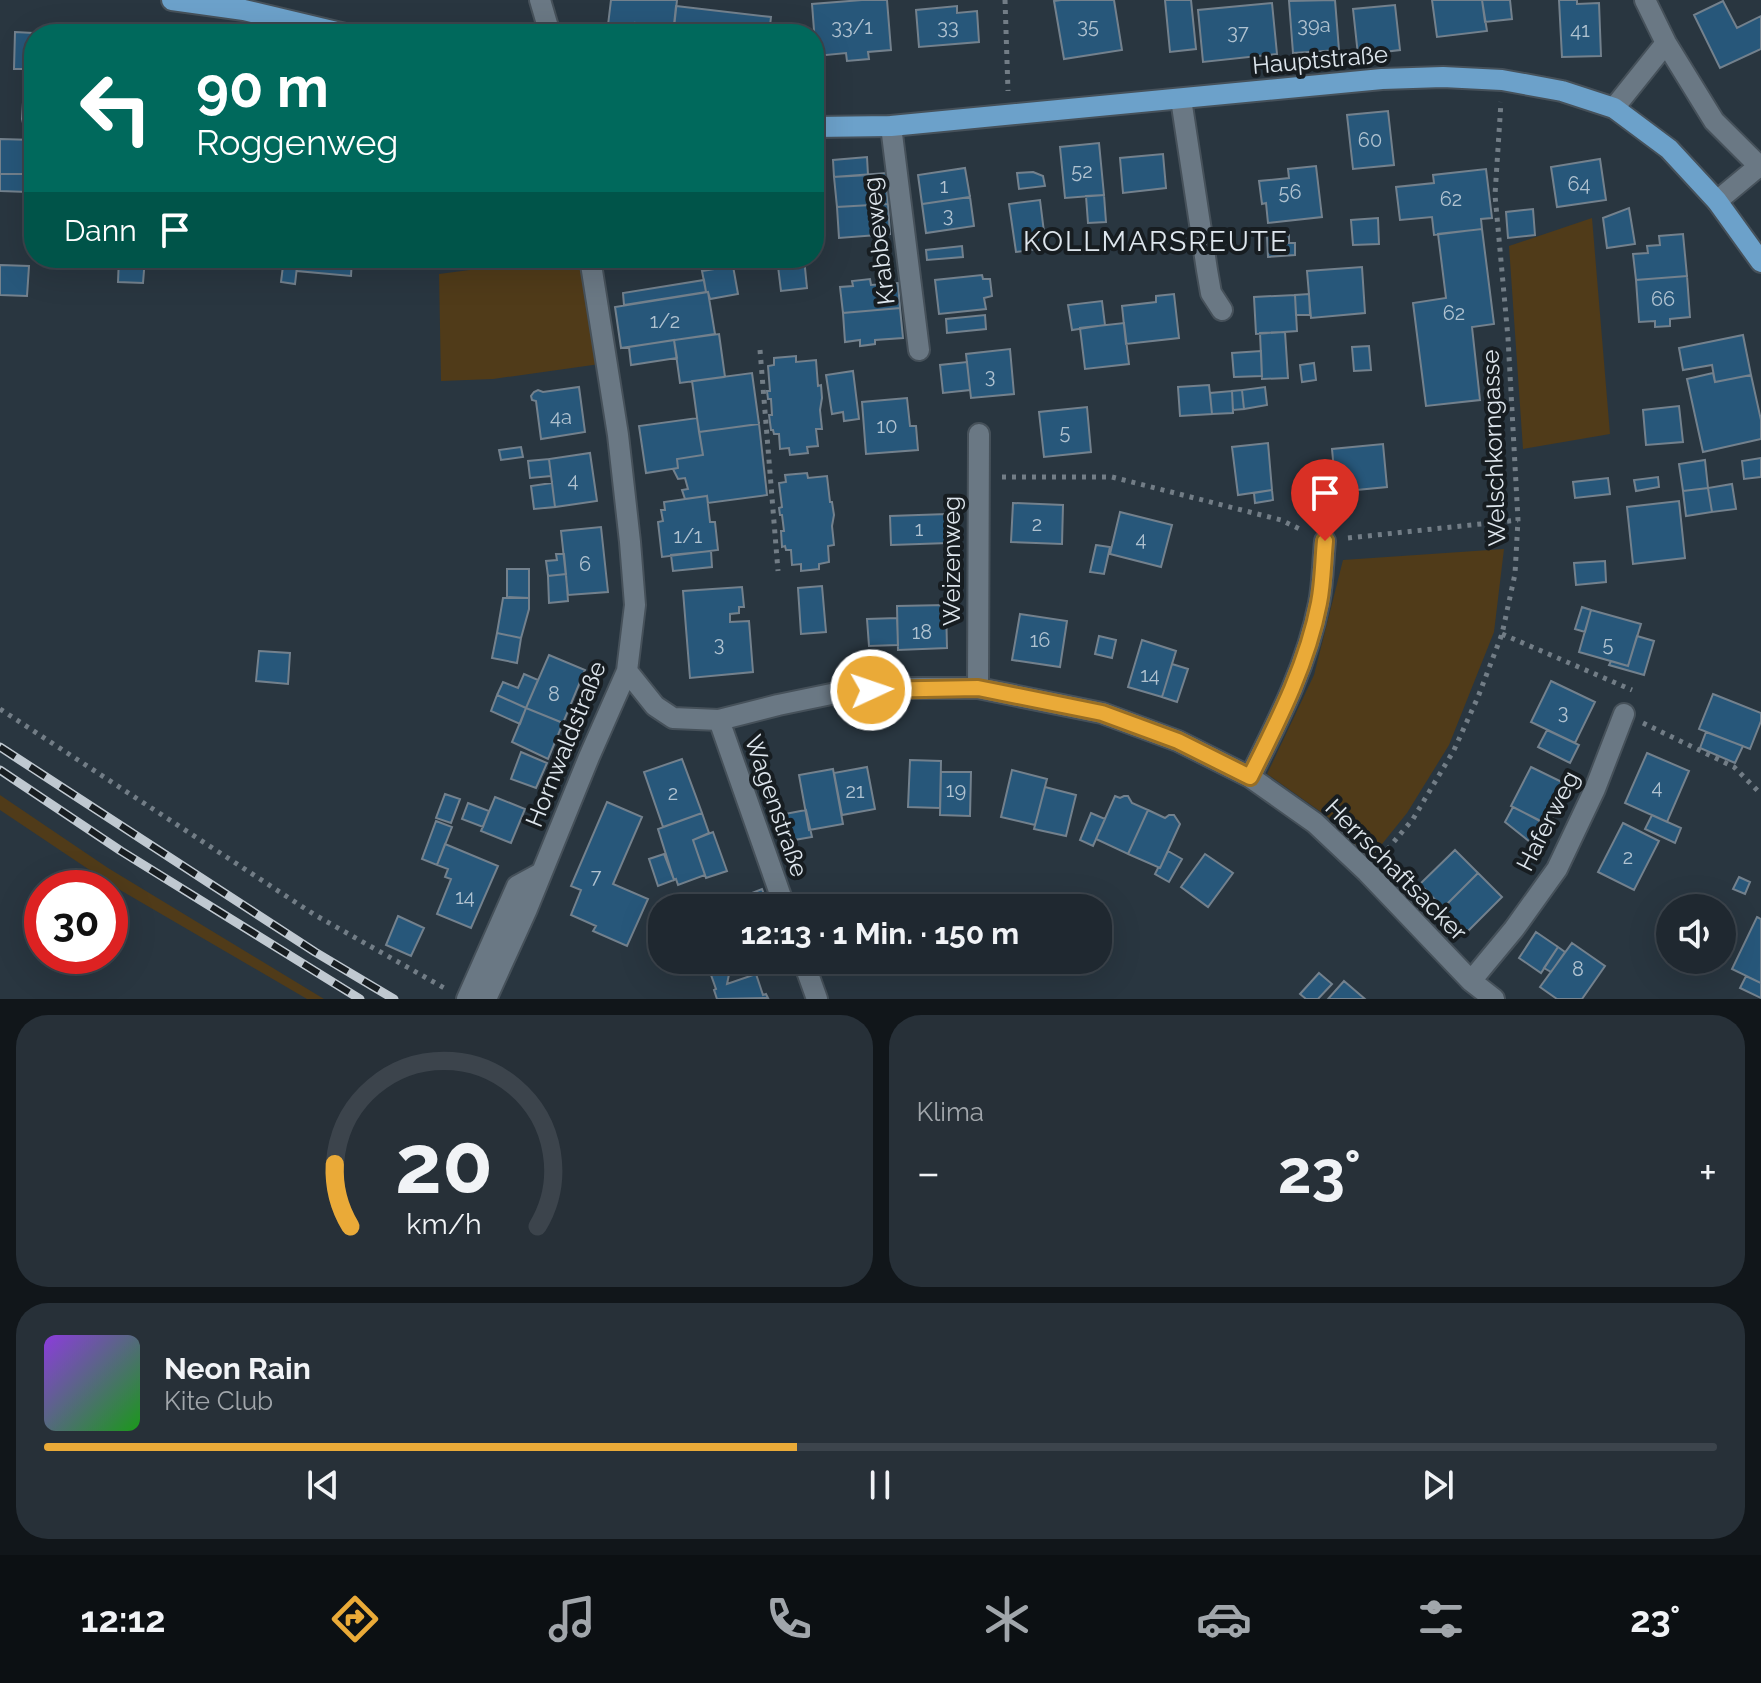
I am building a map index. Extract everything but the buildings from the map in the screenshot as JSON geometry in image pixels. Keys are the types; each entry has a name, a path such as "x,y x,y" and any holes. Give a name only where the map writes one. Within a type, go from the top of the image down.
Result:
{"main road":[{"path":"172,0 244,10 303,24"},
{"name":"Hauptstraße","path":"824,127 891,126 1009,116 1382,79 1443,77 1502,80 1562,91 1614,108 1669,149 1717,201 1761,262"}],"street":[{"path":"540,0 547,24"},
{"path":"1645,0 1666,43 1714,121 1760,167 1717,201"},
{"path":"1614,108 1666,43"},
{"path":"1181,99 1211,293 1222,310"},
{"name":"Krabbeweg","path":"891,126 919,350"},
{"name":"Hornwaldstraße","path":"486,999 627,671 635,605 630,542 618,435 592,268"},
{"name":"Weizenweg","path":"978,688 979,434"},
{"path":"1250,777 1288,700 1304,658 1319,602 1325,541"},
{"name":"Herrschaftsacker","path":"627,671 655,706 673,718 719,720 841,692 978,688 1102,713 1178,741 1250,777 1315,823 1367,872 1471,981 1494,999"},
{"name":"Haferweg","path":"1471,981 1514,929 1557,869 1595,789 1624,714"},
{"name":"Wagenstraße","path":"719,720 780,894"},
{"path":"459,995 517,886 541,873"},
{"path":"808,974 817,999"}],"path":[{"path":"1005,0 1009,116"},
{"name":"Welschkorngasse","path":"1367,872 1413,819 1454,750 1502,634 1515,574 1518,520 1508,338 1495,195 1502,80"},
{"path":"760,350 778,571"},
{"path":"979,477 1112,477 1281,520 1325,541 1518,520"},
{"path":"0,709 315,915 459,995"}],"shaded area":[{"path":"1592,218 1610,434 1523,449 1509,246"},
{"path":"485,268 592,268 607,363 493,379 441,381 439,274"},
{"path":"1504,549 1494,632 1449,745 1407,813 1370,859 1328,817 1267,774 1314,675 1343,560"},
{"path":"0,795 111,870 90,870 0,810"},
{"path":"128,880 324,999 307,999 128,895"}],"railway":[{"path":"0,747 315,952 394,999"},
{"path":"0,770 121,851 360,999"}],"district":[{"name":"KOLLMARSREUTE","path":"1156,241"}],"route":[{"path":"871,690 978,688 1102,713 1178,741 1250,777 1288,700 1304,658 1319,602 1325,541"}]}
